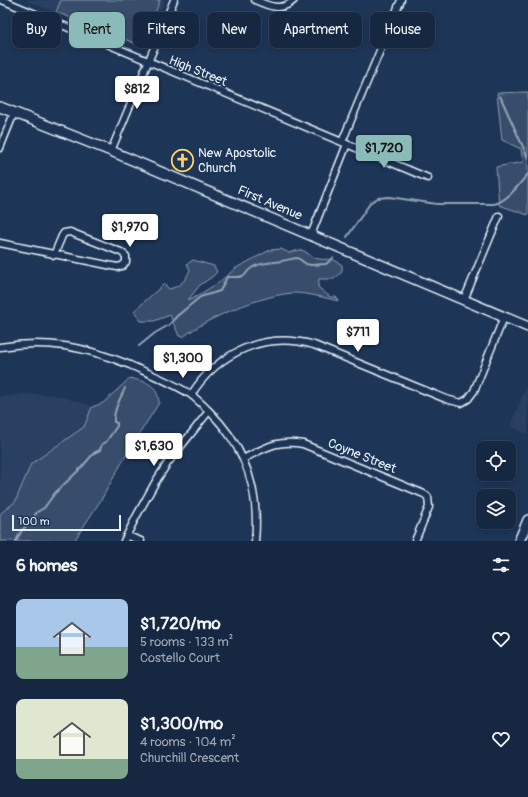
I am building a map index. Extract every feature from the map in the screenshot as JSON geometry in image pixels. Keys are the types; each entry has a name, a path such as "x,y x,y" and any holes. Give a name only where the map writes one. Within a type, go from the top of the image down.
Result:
{"main road":[{"name":"First Avenue","path":"0,107 312,235 528,327"},
{"path":"518,541 528,520"}],"street":[{"name":"High Street","path":"2,0 147,62 428,178"},
{"path":"110,151 174,0"},
{"path":"255,0 276,7 285,6 294,0"},
{"path":"312,235 345,143 401,0"},
{"path":"0,148 14,113"},
{"path":"464,300 499,216"},
{"path":"0,243 54,255 117,267 122,266 126,262 126,256 121,252 70,232 64,233 54,255"},
{"path":"191,395 210,371 233,354 250,346 271,341 283,341 314,345 446,399 461,403 468,399 474,391 504,317"},
{"path":"0,347 17,344 36,344 61,345 78,348 103,355 170,382 191,395 222,424 233,440 243,459 255,498 255,541"},
{"path":"141,541 126,538 136,516 156,481 171,459 209,411"},
{"name":"Coyne Street","path":"243,459 266,446 296,442 417,490 428,497 429,504 415,541"}],"shaded area":[{"path":"25,0 165,0 160,12 133,12 133,44 125,41 125,12 69,12 69,18 61,15 61,12 54,12"},
{"path":"61,0 160,0 155,12 133,12 133,42 125,39 125,12 69,12 69,17 61,14 61,12 56,12"},
{"path":"528,92 528,215 499,205 496,167 523,162 521,149 502,140 497,93"},
{"path":"281,249 289,253 298,250 305,251 314,258 332,259 342,265 342,272 334,279 319,279 318,287 330,297 336,297 339,301 293,293 266,298 220,315 183,337 179,336 170,315 154,321 141,321 134,311 164,284 169,289 182,282 190,270 187,264 193,260 214,266 217,272 200,285 188,300 218,283 236,268 270,250"},
{"path":"130,378 147,383 154,388 158,396 159,403 129,450 101,500 74,541 0,541 0,514 15,502 31,464 84,427 92,407 103,403"},
{"path":"528,383 528,434 510,426"},
{"path":"25,394 54,395 92,407 84,427 31,464 15,502 0,514 0,397"}],"waterway":[{"path":"500,96 528,158"},
{"path":"347,237 371,202 378,198 389,197 437,204 494,204 509,196 528,174"},
{"path":"139,346 155,333 169,325 177,316 200,297 220,291 227,277 239,277 245,275 257,265 267,263 298,258 306,264 326,264 333,258"},
{"path":"16,541 22,530 30,523 37,512 44,508 55,493 94,453 100,450 102,444 106,442 117,426 117,423 114,422 115,413 125,388"}],"place":[{"name":"New Apostolic Church","path":"183,160"}]}
